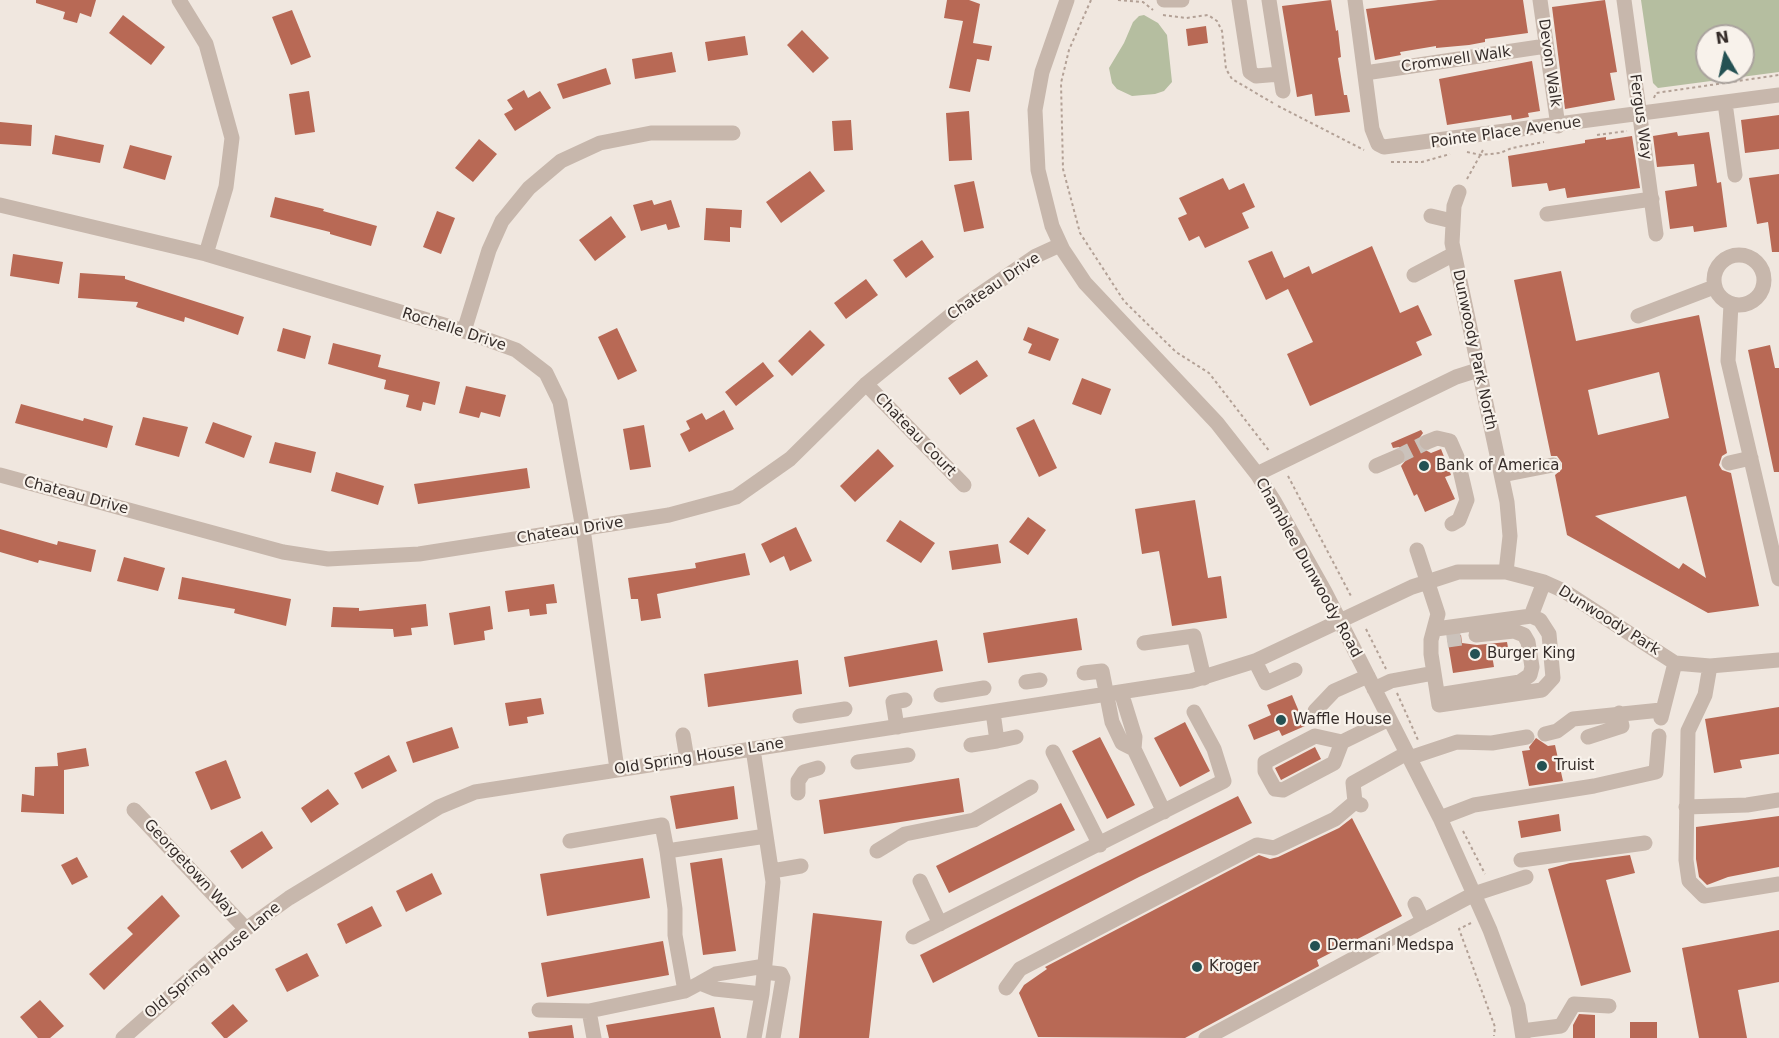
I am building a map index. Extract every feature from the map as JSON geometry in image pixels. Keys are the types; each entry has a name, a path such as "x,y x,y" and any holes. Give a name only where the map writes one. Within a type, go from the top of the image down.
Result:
{"street":[{"path":"179,0 206,44 232,138 226,187 206,254"},
{"name":"Chamblee Dunwoody Road","path":"1067,0 1042,72 1035,126 1036,156 1043,198 1060,245 1100,301 1217,423 1257,474 1341,623 1440,818 1490,930 1518,1006 1522,1034"},
{"path":"1164,0 1182,0"},
{"path":"1239,0 1250,72 1256,76 1280,74"},
{"path":"1269,0 1283,91"},
{"name":"Pointe Place Avenue","path":"1355,0 1372,129 1378,144 1384,147 1490,135 1779,95"},
{"name":"Devon Walk","path":"1540,0 1558,126"},
{"name":"Fergus Way","path":"1624,0 1656,234"},
{"name":"Cromwell Walk","path":"1365,73 1546,46"},
{"path":"1725,103 1735,175"},
{"path":"464,332 489,250 502,221 530,188 561,161 600,143 651,133 733,133"},
{"name":"Dunwoody Park North","path":"1459,192 1452,221 1454,254 1510,522 1506,573"},
{"path":"1547,214 1652,199"},
{"name":"Rochelle Drive","path":"0,205 206,254 464,332 516,350 546,373 560,402 583,529 617,769"},
{"path":"1431,216 1452,221"},
{"name":"Chateau Drive","path":"0,475 283,552 328,559 419,554 669,515 736,497 790,459 866,384 957,310 1036,256 1060,245"},
{"path":"1414,275 1454,254"},
{"path":"1742,254 1757,262 1764,277 1761,293 1748,304 1731,304 1718,294 1714,287 1715,271 1726,258 1742,254"},
{"path":"1638,316 1714,287"},
{"path":"1731,304 1728,361 1779,579"},
{"path":"1257,474 1446,381 1478,370"},
{"name":"Chateau Court","path":"866,384 964,485"},
{"path":"1426,442 1437,438 1450,441 1457,457 1467,500 1459,520 1452,524"},
{"path":"1376,466 1397,457"},
{"path":"1729,463 1752,458"},
{"path":"1502,475 1553,465"},
{"path":"1417,550 1446,634"},
{"name":"Dunwoody Park","path":"1341,623 1429,580 1458,572 1506,573 1544,582 1564,591 1675,663 1710,666 1779,660"},
{"path":"1531,616 1544,582"},
{"path":"1531,616 1540,620 1549,633 1555,671 1549,685 1542,690 1439,705 1431,640 1446,634 1531,616"},
{"name":"Old Spring House Lane","path":"123,1038 246,929 289,898 439,807 475,792 507,785 897,727 1204,678 1255,661 1341,623"},
{"path":"1438,695 1520,682 1530,675 1533,667 1528,642 1524,635 1514,631 1446,634"},
{"path":"1144,643 1194,636 1204,678"},
{"path":"1255,661 1266,683 1295,670"},
{"path":"1545,734 1557,731 1573,719 1619,713 1661,715 1675,663"},
{"path":"1710,666 1705,696 1688,731 1686,860 1689,881 1704,896 1779,884"},
{"path":"1084,673 1102,671 1104,694 1112,722 1122,743 1134,749"},
{"path":"1315,711 1334,691 1371,682 1391,681 1434,672"},
{"path":"941,695 963,686 984,688"},
{"path":"1121,692 1135,736 1134,749 1164,812"},
{"path":"893,702 897,727"},
{"path":"800,716 845,709"},
{"path":"993,712 998,741"},
{"path":"913,937 1224,781 1214,749 1194,712"},
{"path":"1588,737 1622,726 1619,713"},
{"path":"1342,742 1334,763 1283,790 1275,789 1265,771 1265,762 1315,736 1342,742 1389,719"},
{"path":"683,735 687,759"},
{"path":"1440,818 1474,805 1583,788 1656,772 1659,736"},
{"path":"971,745 1016,737"},
{"path":"1006,988 1020,969 1257,845 1274,848 1335,819 1358,803 1353,783 1408,756 1457,742 1492,743 1527,737"},
{"path":"753,749 772,871 765,969 754,1038"},
{"path":"1053,752 1100,844"},
{"path":"858,762 908,754"},
{"path":"798,793 798,781 804,772 818,768"},
{"path":"877,851 905,834 974,820 1031,787"},
{"path":"1686,807 1747,805 1779,800"},
{"name":"Georgetown Way","path":"134,810 246,929"},
{"path":"570,841 662,825 675,909 675,935 685,992"},
{"path":"667,851 766,836"},
{"path":"1521,860 1645,843"},
{"path":"772,871 801,866"},
{"path":"1206,1038 1474,894 1526,877"},
{"path":"920,881 940,924"},
{"path":"1415,904 1423,921"},
{"path":"539,1010 589,1011 685,992 716,974 765,969 781,974 783,978 773,1038"},
{"path":"700,983 715,989 762,994"},
{"path":"1522,1034 1561,1026 1574,1005 1609,1006"},
{"path":"589,1011 594,1038"}],"path":[{"path":"1091,0 1069,50 1061,82 1063,169 1068,196 1080,233 1124,301 1176,352 1209,373 1288,474 1353,600"},
{"path":"1118,0 1143,2 1167,18 1208,15 1217,21 1222,31 1226,69 1232,79 1370,154"},
{"path":"1655,112 1653,100 1656,93 1779,75"},
{"path":"1588,136 1642,129"},
{"path":"1459,192 1490,135"},
{"path":"1459,152 1500,153 1512,148 1545,142"},
{"path":"1389,161 1422,162 1452,154"},
{"path":"1469,924 1459,929 1495,1027 1494,1036"}],"green space":[{"path":"1641,0 1779,0 1779,72 1755,75 1755,24 1695,24 1695,83 1658,88 1653,83"},
{"path":"1144,15 1158,23 1167,35 1172,82 1164,91 1132,96 1117,89 1112,83 1109,68 1133,22 1139,16"}],"building":[{"path":"36,0 96,0 91,17 80,13 77,23 63,19 65,12 36,3"},
{"path":"947,0 969,0 980,4 973,43 992,46 989,61 977,59 970,92 949,88 963,21 944,18"},
{"path":"1331,0 1336,31 1338,30 1341,57 1338,58 1344,95 1347,95 1350,112 1315,116 1312,94 1297,97 1282,6"},
{"path":"1438,0 1523,0 1528,33 1485,39 1485,42 1469,45 1436,48 1436,46 1400,52 1401,55 1375,60 1366,9"},
{"path":"1605,0 1617,72 1610,73 1615,100 1565,109 1552,7"},
{"path":"292,10 311,57 291,65 272,17"},
{"path":"123,15 165,47 151,65 109,33"},
{"path":"1206,26 1208,43 1188,46 1186,29"},
{"path":"802,30 829,58 813,73 787,45"},
{"path":"745,36 748,55 708,61 705,42"},
{"path":"672,52 676,72 635,79 632,59"},
{"path":"1532,61 1540,111 1528,113 1529,117 1512,120 1511,115 1447,125 1439,79"},
{"path":"606,68 611,84 563,99 557,84"},
{"path":"524,90 528,98 540,91 551,108 515,131 504,114 513,109 507,100"},
{"path":"309,91 315,132 295,135 289,94"},
{"path":"969,111 972,160 949,161 946,113"},
{"path":"1779,115 1779,149 1745,153 1741,120"},
{"path":"851,120 853,150 834,151 832,121"},
{"path":"0,122 32,125 31,146 0,144"},
{"path":"1677,132 1678,136 1709,132 1717,183 1721,182 1727,227 1694,232 1693,226 1670,229 1665,191 1697,186 1694,164 1657,167 1653,136"},
{"path":"55,135 104,145 100,163 52,154"},
{"path":"1632,136 1640,188 1567,198 1565,188 1549,191 1547,183 1512,187 1508,156 1585,143 1585,140"},
{"path":"479,139 497,154 473,182 455,168"},
{"path":"130,145 172,156 165,180 123,168"},
{"path":"810,171 825,191 781,223 766,202"},
{"path":"1779,174 1779,252 1772,252 1768,222 1757,224 1749,178"},
{"path":"1223,178 1229,190 1244,183 1255,207 1242,213 1249,228 1205,248 1199,236 1189,241 1178,218 1187,214 1179,198"},
{"path":"974,181 984,228 964,232 954,185"},
{"path":"275,197 324,209 323,211 377,226 371,246 330,234 330,232 270,217"},
{"path":"652,200 654,205 671,200 680,227 668,230 666,224 641,231 633,205"},
{"path":"706,208 742,210 741,228 730,227 730,242 704,240"},
{"path":"437,211 455,218 441,254 423,247"},
{"path":"611,216 626,237 595,261 579,240"},
{"path":"922,240 934,257 906,278 893,260"},
{"path":"1372,246 1400,313 1418,305 1432,335 1416,342 1422,355 1310,406 1287,354 1313,342 1288,289 1266,300 1248,261 1272,251 1284,278 1309,266 1312,274"},
{"path":"13,254 63,262 59,284 10,276"},
{"path":"1561,271 1576,341 1699,315 1727,453 1722,456 1719,465 1722,470 1731,473 1759,606 1708,613 1567,535 1555,475 1562,469 1562,463 1557,456 1551,456 1514,280","holes":["1659,372 1669,418 1598,435 1588,390","1686,496 1706,578 1683,563 1679,569 1595,516"]},
{"path":"80,273 125,276 125,279 244,317 238,335 185,317 184,322 136,307 138,302 78,298"},
{"path":"866,279 878,295 846,319 834,303"},
{"path":"1028,327 1059,339 1050,361 1028,353 1032,344 1023,340"},
{"path":"283,328 311,336 305,359 277,351"},
{"path":"617,328 637,371 618,380 598,337"},
{"path":"810,330 825,345 792,376 778,361"},
{"path":"333,343 381,355 378,367 440,382 435,405 423,402 421,411 406,407 409,395 384,389 386,380 328,364"},
{"path":"1770,345 1775,368 1779,368 1779,472 1774,472 1748,350"},
{"path":"977,360 988,376 960,395 948,378"},
{"path":"763,362 774,376 736,406 725,392"},
{"path":"1082,378 1111,389 1101,415 1072,404"},
{"path":"466,386 506,395 500,417 481,412 479,418 459,413"},
{"path":"21,404 83,421 84,418 113,426 107,448 15,423"},
{"path":"724,410 734,429 689,452 680,434 690,429 686,421 702,413 706,420"},
{"path":"143,417 188,427 179,457 135,445"},
{"path":"1034,419 1057,468 1039,477 1016,428"},
{"path":"213,422 252,436 244,458 205,443"},
{"path":"644,425 651,467 630,470 623,429"},
{"name":"Bank of America","path":"1421,430 1423,433 1418,440 1418,446 1431,453 1441,449 1451,475 1445,477 1455,499 1425,512 1417,494 1414,496 1401,466 1407,459 1406,453 1399,447 1393,448 1391,443"},
{"path":"275,442 316,452 311,473 269,463"},
{"path":"878,449 894,466 855,502 840,486"},
{"path":"527,468 530,488 418,504 414,484"},
{"path":"336,472 384,486 378,505 331,491"},
{"path":"1195,500 1208,578 1221,576 1227,618 1172,626 1159,551 1142,554 1135,509"},
{"path":"1028,517 1046,530 1028,555 1009,542"},
{"path":"900,520 935,543 921,563 886,541"},
{"path":"796,527 812,561 790,571 784,556 770,563 761,544"},
{"path":"0,529 57,545 58,541 96,550 91,572 39,560 38,563 0,552"},
{"path":"998,544 1001,563 952,570 949,551"},
{"path":"745,553 750,575 657,594 661,618 641,621 638,599 631,599 628,578 696,568 695,563"},
{"path":"124,557 165,568 158,591 117,581"},
{"path":"182,577 291,599 286,626 234,613 235,609 178,599"},
{"path":"554,584 557,603 546,604 547,614 530,616 529,609 508,612 505,591"},
{"path":"426,604 428,626 411,628 412,635 394,637 393,629 331,627 333,607 359,608 359,611"},
{"path":"490,606 493,629 484,631 485,640 454,645 449,613"},
{"path":"1077,618 1082,650 988,663 983,633"},
{"name":"Burger King","path":"1461,635 1462,643 1477,645 1507,642 1509,653 1492,655 1494,667 1453,673 1447,637"},
{"path":"937,640 943,671 849,687 844,657"},
{"path":"798,660 802,694 708,707 704,674"},
{"name":"Waffle House","path":"1292,695 1305,726 1282,736 1279,730 1254,740 1248,725 1271,715 1267,705"},
{"path":"541,698 544,714 527,717 528,723 509,726 505,703"},
{"path":"1779,707 1779,754 1740,760 1742,768 1714,773 1705,719"},
{"path":"1185,722 1210,771 1180,787 1154,738"},
{"path":"452,727 459,748 413,763 406,742"},
{"path":"1100,737 1135,805 1107,819 1072,751"},
{"name":"Truist","path":"1536,738 1548,746 1555,745 1563,781 1529,786 1522,751 1530,750 1529,747"},
{"path":"1315,747 1321,759 1281,780 1275,768"},
{"path":"86,748 89,766 64,770 64,814 21,812 22,794 34,796 35,767 58,766 57,753"},
{"path":"389,755 397,771 362,789 354,773"},
{"path":"226,760 241,798 211,810 195,772"},
{"path":"959,778 964,812 824,834 819,800"},
{"path":"734,786 738,819 676,829 670,796"},
{"path":"328,789 339,804 311,823 301,808"},
{"path":"1238,796 1252,823 1139,877 933,983 920,955"},
{"path":"1061,803 1075,830 949,893 936,866"},
{"path":"1559,814 1561,831 1521,838 1518,821"},
{"path":"1779,816 1779,867 1728,877 1707,885 1699,877 1696,859 1696,827"},
{"path":"1352,818 1402,916 1317,960 1319,966 1185,1038 1038,1037 1019,993 1024,985 1047,969 1045,967 1259,855 1270,859 1278,857 1339,828"},
{"path":"262,831 273,848 242,869 230,851"},
{"path":"1630,855 1635,873 1606,880 1631,972 1581,986 1548,869 1570,863"},
{"path":"77,857 88,877 72,885 61,865"},
{"path":"643,858 650,898 547,916 540,874"},
{"path":"722,858 736,951 703,955 690,863"},
{"path":"432,873 442,894 406,912 396,891"},
{"path":"162,895 180,916 104,990 89,974 133,934 127,928"},
{"path":"372,906 382,926 346,944 337,924"},
{"path":"813,913 882,921 869,1038 799,1038"},
{"path":"1779,930 1779,982 1738,990 1747,1038 1699,1038 1682,948"},
{"path":"663,941 669,975 547,997 541,963"},
{"path":"307,953 319,976 287,992 275,969"},
{"path":"40,1000 64,1026 50,1038 38,1038 20,1017"},
{"path":"233,1004 248,1021 224,1038 211,1023"},
{"path":"714,1007 721,1038 609,1038 606,1025"},
{"path":"1579,1014 1595,1015 1595,1038 1573,1038 1573,1025"},
{"path":"1630,1022 1657,1022 1657,1038 1630,1038"},
{"path":"572,1025 574,1038 529,1038 528,1032"}],"tunnel":[{"path":"1397,457 1427,442"},
{"path":"1447,640 1461,638"}],"place":[{"name":"Bank of America","path":"1424,466"},
{"name":"Burger King","path":"1475,654"},
{"name":"Waffle House","path":"1281,720"},
{"name":"Truist","path":"1542,766"},
{"name":"Dermani Medspa","path":"1315,946"},
{"name":"Kroger","path":"1197,967"}]}
